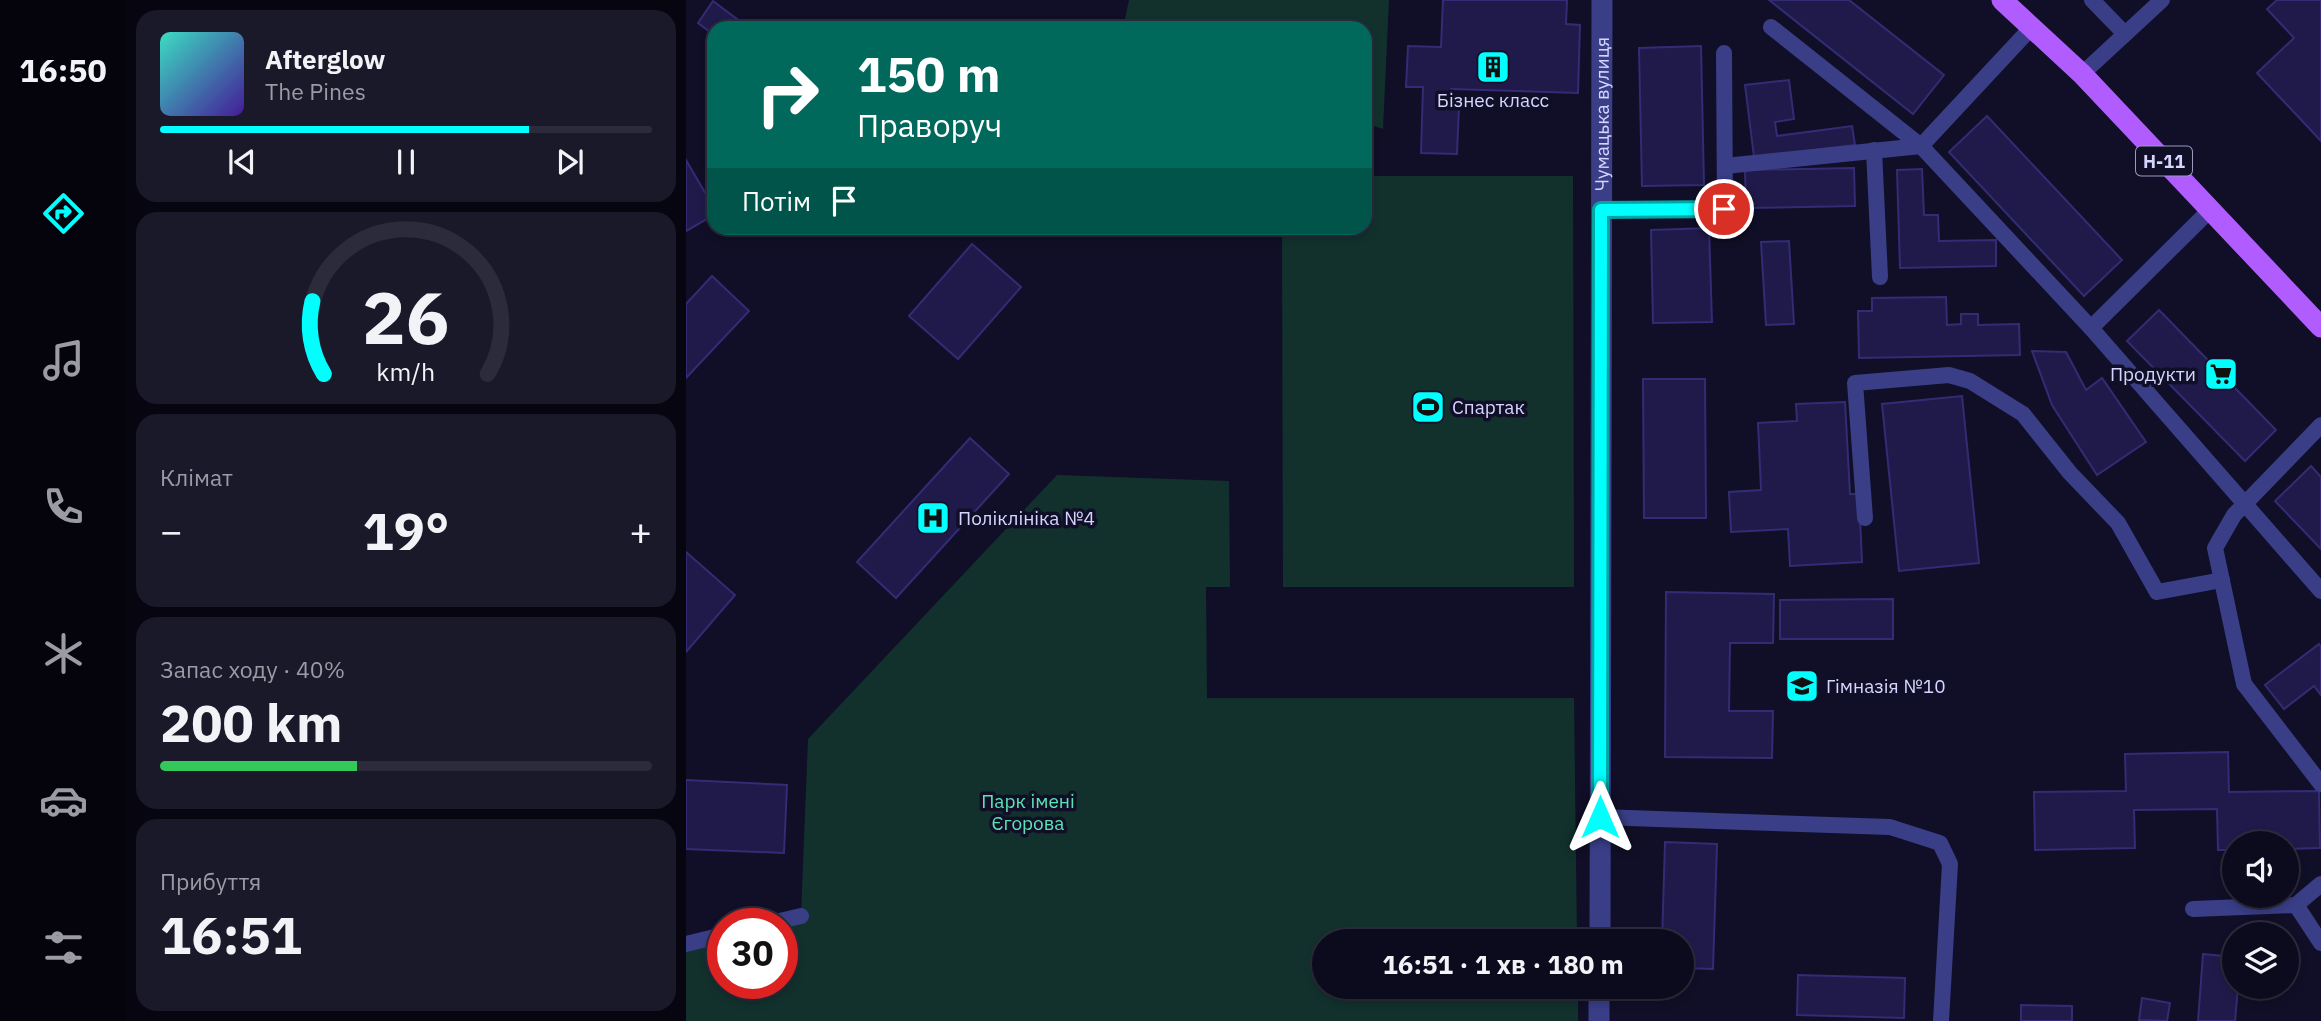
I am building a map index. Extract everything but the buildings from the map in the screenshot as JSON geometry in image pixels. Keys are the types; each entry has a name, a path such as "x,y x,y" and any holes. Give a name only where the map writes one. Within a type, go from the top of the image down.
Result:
{"main road":[{"name":"Н-11","path":"2002,0 2082,75 2321,327"}],"street":[{"name":"Чумацька вулиця","path":"1600,929 1602,0"},
{"path":"1599,1021 1600,999"}],"lane":[{"path":"2092,0 2125,34"},
{"path":"2082,75 2162,0"},
{"path":"1771,27 1921,146 2091,328 2321,591"},
{"path":"1725,166 1921,146 2032,27"},
{"path":"1601,210 1724,209 1724,53"},
{"path":"1874,150 1880,277"},
{"path":"2091,328 2210,210"},
{"path":"1865,518 1855,383 1949,375 1970,381 2023,414 2070,474 2118,523 2157,592 2222,580"},
{"path":"2321,425 2234,515 2215,548 2244,684 2321,784"},
{"path":"1600,817 1890,827 1940,842 1950,864 1941,1021"},
{"path":"2299,902 2321,884"},
{"path":"2193,909 2222,908"},
{"path":"2298,908 2321,943"},
{"path":"686,944 707,939"}],"green space":[{"path":"1129,0 1389,0 1383,129 1372,125 1372,21 1124,21"},
{"name":"Спартак","path":"1372,176 1573,176 1574,587 1283,587 1282,235 1372,235"},
{"name":"Парк імені Єгорова","path":"1057,475 1229,481 1230,587 1206,587 1207,698 1574,698 1577,929 1312,929 1312,999 1578,999 1578,1021 686,1021 686,944 707,939 707,999 798,999 798,916 801,915 808,739"}],"place":[{"name":"Бізнес класс","path":"1493,67"},
{"name":"Продукти","path":"2221,374"},
{"name":"Спартак","path":"1428,407"},
{"name":"Поліклініка №4","path":"933,518"},
{"name":"Гімназія №10","path":"1802,686"}],"route":[{"path":"1600,817 1601,210 1724,209"}]}
